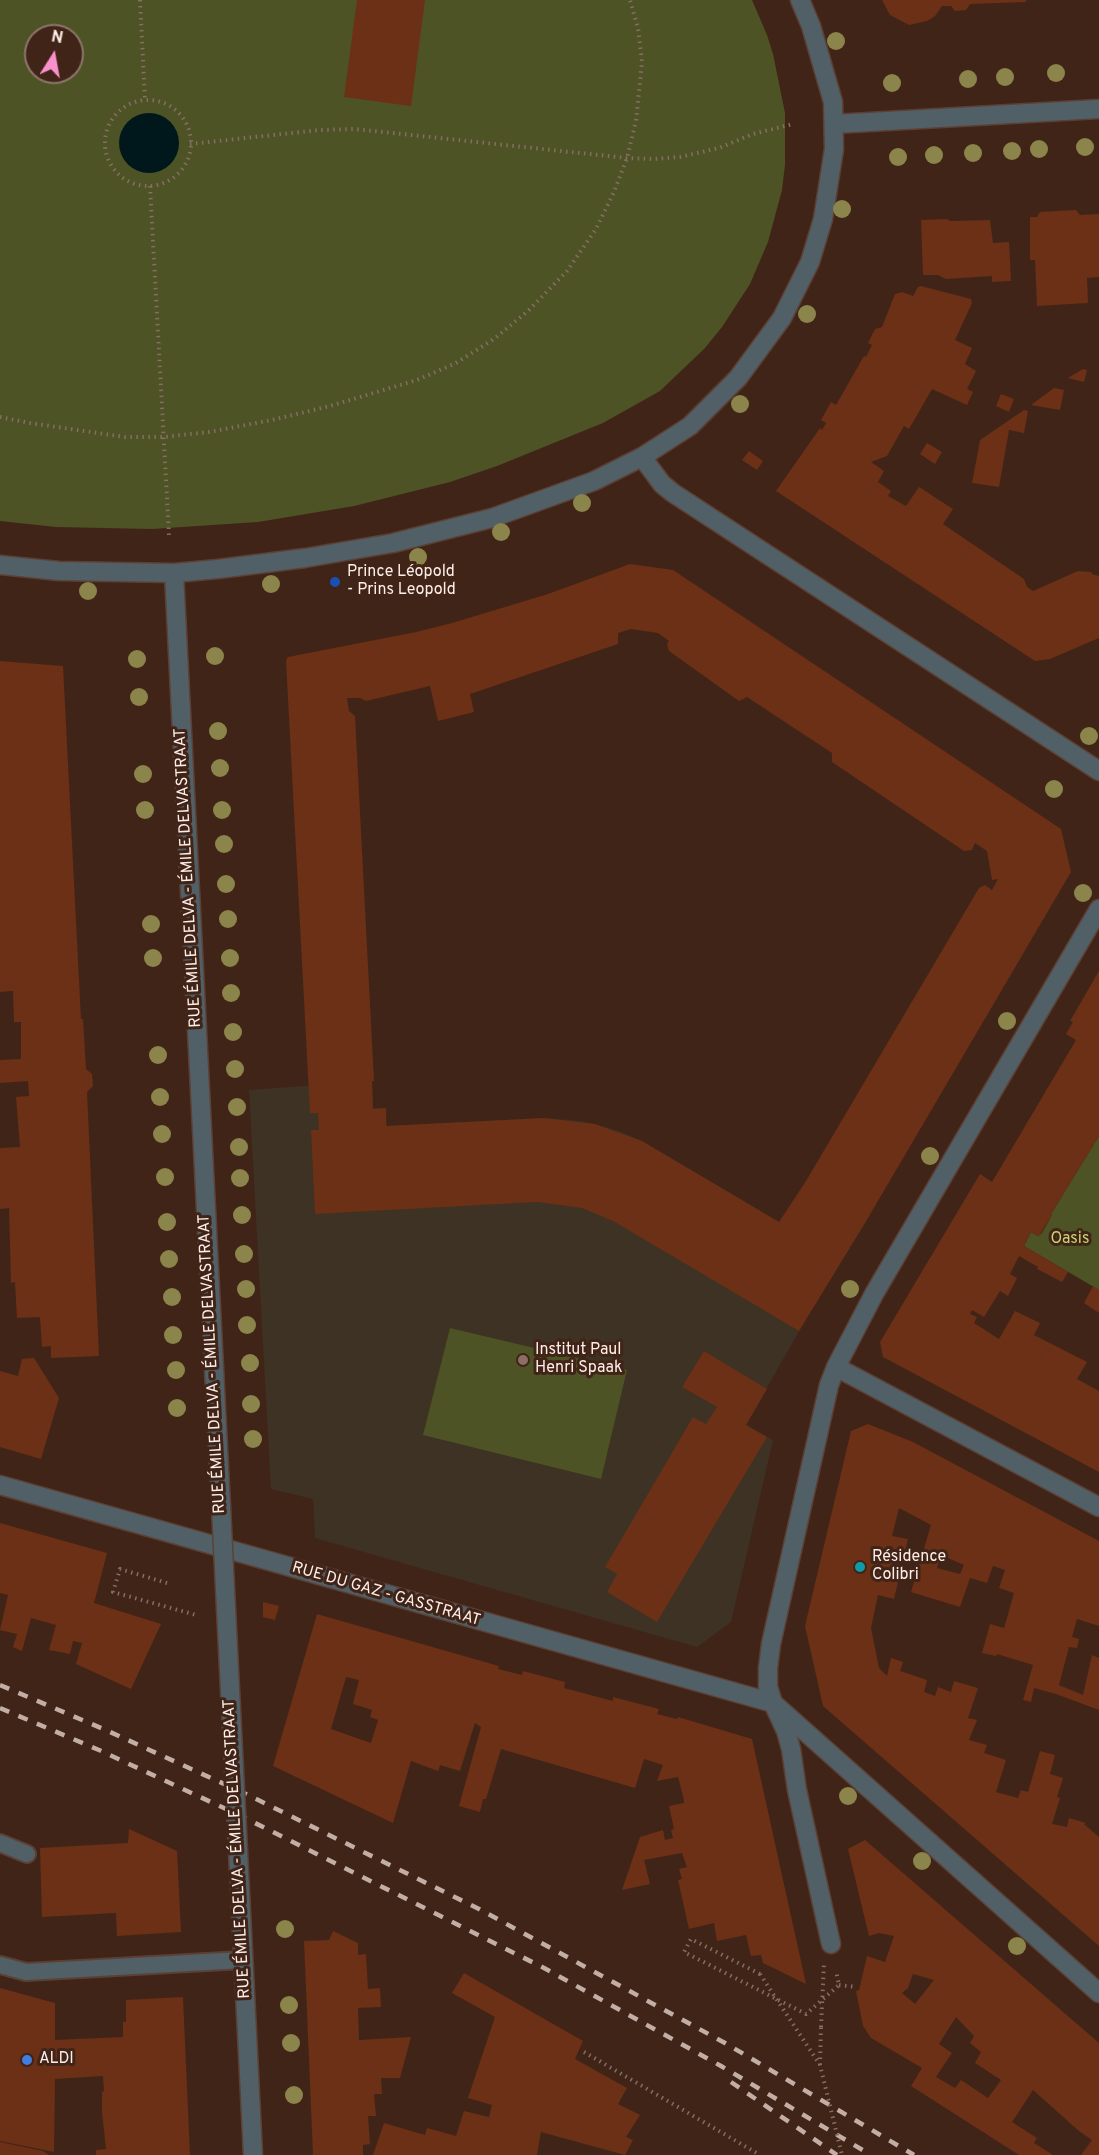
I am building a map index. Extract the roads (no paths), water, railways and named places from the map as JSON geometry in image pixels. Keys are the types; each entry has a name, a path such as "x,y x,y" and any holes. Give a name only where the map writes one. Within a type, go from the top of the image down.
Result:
{"street":[{"path":"0,565 59,570 174,573 294,560 393,543 492,518 594,481 642,457 690,426 738,378 782,318 810,262 823,219 834,149 833,102 811,26 800,0"},
{"path":"834,124 1099,109"},
{"path":"642,457 662,484 673,493 1099,771"},
{"name":"RUE ÉMILE DELVA - ÉMILE DELVASTRAAT","path":"174,573 253,2155"},
{"path":"831,1944 797,1790 791,1749 786,1731 772,1703 768,1687 771,1644 830,1385 836,1367 874,1294 1099,909"},
{"path":"836,1367 1099,1508"},
{"name":"RUE DU GAZ - GASSTRAAT","path":"0,1485 772,1703"},
{"path":"772,1703 1099,1993"}],"lane":[{"path":"0,1843 27,1854"},
{"path":"0,1965 26,1972 243,1960"}],"water":[{"path":"149,113 166,118 174,126 179,143 174,160 166,168 149,173 132,168 124,160 119,143 124,126 132,118"}],"railway":[{"path":"0,1685 246,1794 479,1909 725,2043 914,2155"},
{"path":"0,1708 99,1750 241,1816 544,1968 721,2066 871,2155"},
{"path":"731,2082 837,2155"}],"place":[{"name":"Prince Léopold - Prins Leopold","path":"335,582"},
{"name":"Institut Paul Henri Spaak","path":"523,1360"},
{"name":"Résidence Colibri","path":"860,1567"},
{"name":"ALDI","path":"27,2060"}],"park label":[{"name":"Oasis","path":"1070,1240"}]}
